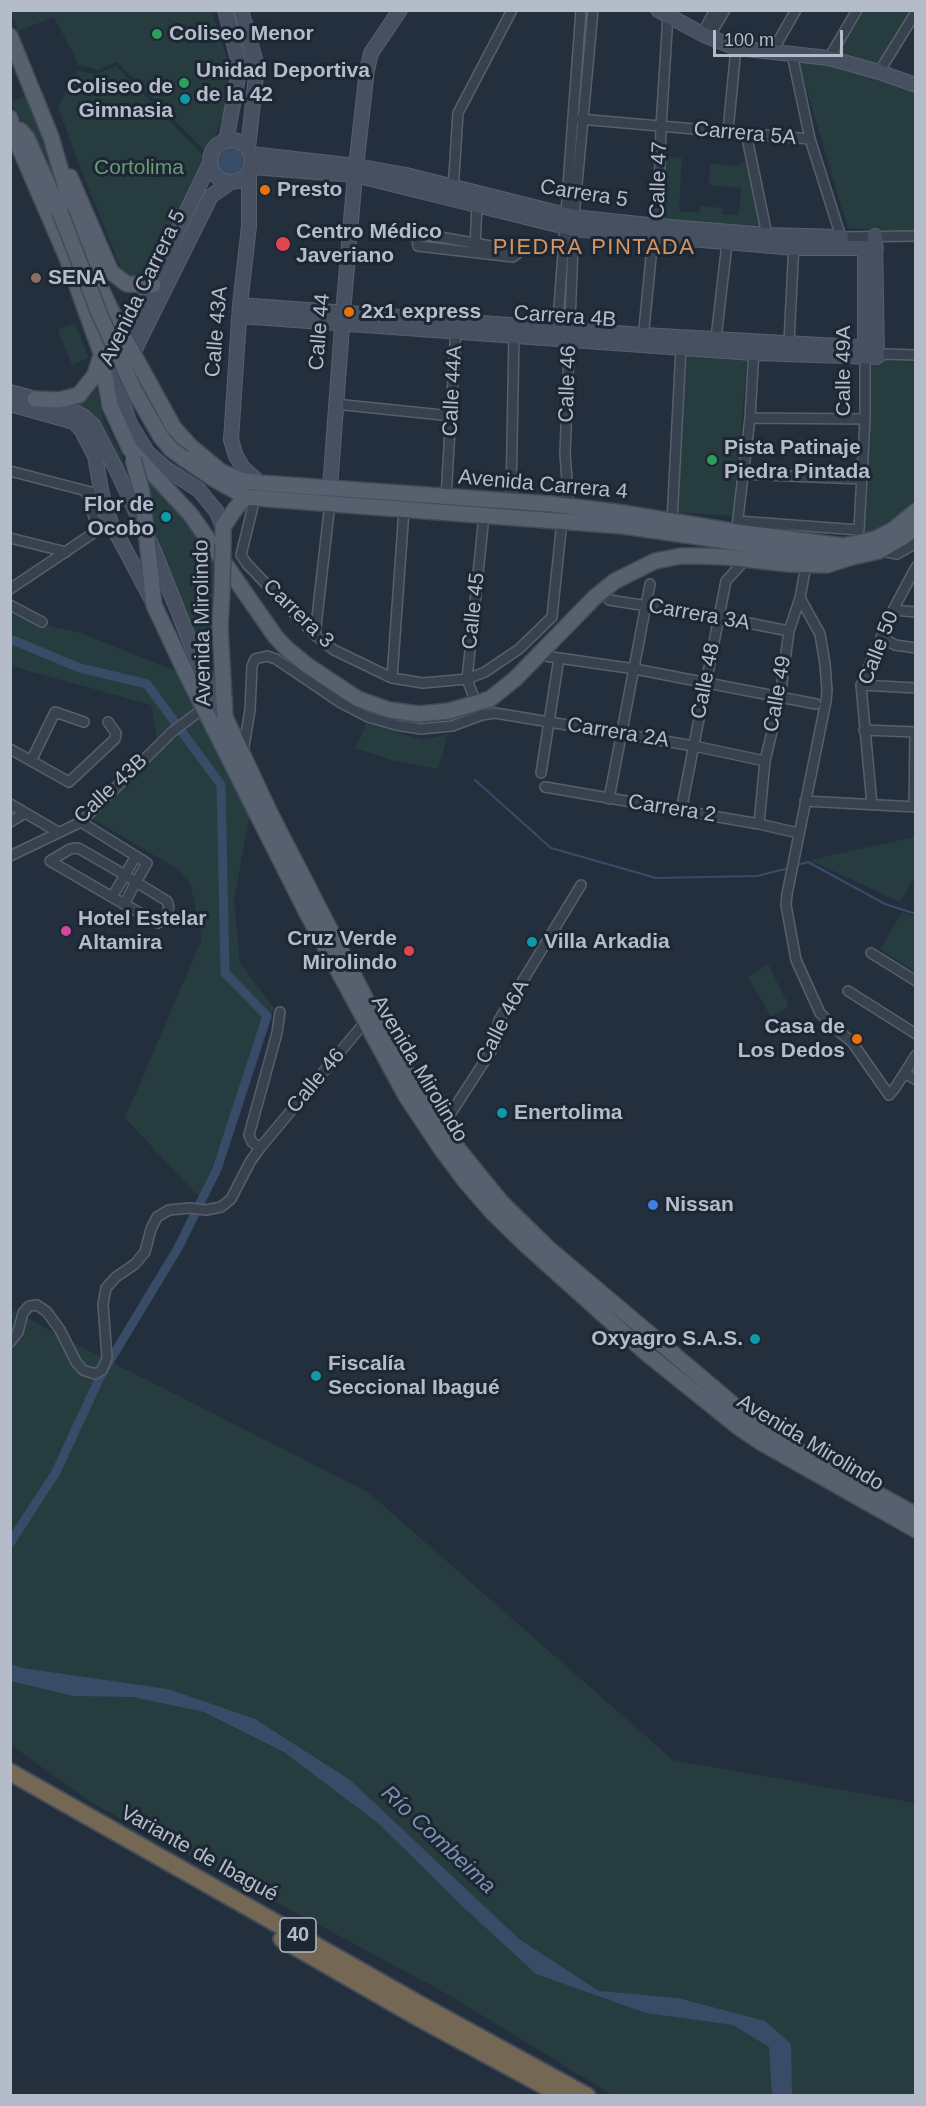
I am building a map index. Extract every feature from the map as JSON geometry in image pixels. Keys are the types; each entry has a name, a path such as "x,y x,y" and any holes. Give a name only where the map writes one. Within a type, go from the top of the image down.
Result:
{"highway":[{"name":"Variante de Ibagué","path":"10,1773 587,2096"},
{"name":"Variante de Ibagué","path":"10,1783 421,2019 563,2096"}],"main road":[{"path":"10,36 55,152 66,211"},
{"path":"10,118 27,138 66,211"},
{"path":"10,118 17,142 66,258 101,353 110,406 131,454 191,515 275,636 286,648 308,666 358,699 389,710 419,714 479,710 502,691 595,597 615,581 636,569 656,561 681,556 749,560 809,554"},
{"path":"55,152 61,157 80,197 111,272 127,285 153,285"},
{"name":"Avenida Carrera 4","path":"66,211 110,310 174,428 190,446 220,471 240,480 404,510 670,531 809,554 852,557 879,551 902,538 915,527"},
{"name":"Avenida Carrera 4","path":"66,211 99,313 135,392 161,436 171,449 183,458 214,479 250,497 446,497 569,506 672,521 737,526 809,554 875,539 893,530 915,511"},
{"path":"35,399 59,400 79,394 95,375 101,353"},
{"name":"Avenida Mirolindo","path":"131,454 142,492 154,605 338,972 442,1127 489,1187 526,1227 623,1313 748,1417 776,1438 912,1516"},
{"path":"223,527 234,509 250,497"},
{"name":"Avenida Mirolindo","path":"223,527 220,627 225,717 406,1096 442,1150 493,1213 527,1246 645,1352 736,1426 762,1443 912,1516"}],"street":[{"path":"225,10 240,67 225,141"},
{"path":"241,10 257,66 250,161 244,179 231,183 218,178 210,163 214,149 225,141 238,141 250,161"},
{"name":"Calle 44","path":"315,635 330,496 335,405 355,171 368,70 371,53 400,10"},
{"path":"453,194 458,113 512,10"},
{"name":"Calle 46","path":"578,119 581,10"},
{"name":"Calle 46","path":"569,506 565,454 563,333 578,119 593,10"},
{"path":"706,35 716,10"},
{"path":"706,35 724,10"},
{"path":"772,52 796,10"},
{"path":"829,58 857,10"},
{"path":"879,72 915,12"},
{"path":"663,13 736,48 829,58 915,85"},
{"name":"Calle 47","path":"643,340 656,232 663,13"},
{"path":"728,131 736,48"},
{"path":"792,54 810,139 841,237"},
{"name":"Carrera 5A","path":"578,119 810,139"},
{"path":"746,133 767,235"},
{"name":"Carrera 5","path":"250,161 406,175 477,204 569,222 656,232 727,244 794,242 872,244 915,236"},
{"name":"Calle 43A","path":"250,161 249,226 240,311 231,440 243,468 260,483"},
{"name":"Avenida Carrera 5","path":"106,389 130,329 210,163"},
{"name":"Avenida Carrera 5","path":"223,527 217,512 199,490 165,468 147,452 126,413 121,381 211,196 231,183"},
{"name":"Carrera 5","path":"453,194 569,222"},
{"path":"475,247 477,204"},
{"name":"Carrera 5","path":"656,232 767,235 794,242 841,237 872,244"},
{"path":"423,234 475,247 418,246 417,240 419,235 423,234"},
{"path":"789,342 794,242"},
{"path":"716,338 727,244"},
{"name":"Calle 49A","path":"737,526 859,530 865,419 874,353 872,244"},
{"name":"Carrera 4B","path":"240,311 643,340 716,338 754,347 789,342 874,353"},
{"name":"Carrera 4B","path":"456,326 514,334 563,333"},
{"name":"Calle 44A","path":"446,497 456,326"},
{"path":"511,501 514,334"},
{"name":"Carrera 4B","path":"643,340 681,348 754,347 915,355"},
{"path":"737,526 750,418 754,347"},
{"path":"672,521 681,348"},
{"path":"10,392 66,407 83,416 93,425 154,551 195,654 225,717"},
{"path":"10,404 74,422 82,431 95,456 102,495 111,523 154,605"},
{"path":"335,405 452,416"},
{"path":"750,418 865,419"},
{"path":"10,471 102,495"},
{"path":"742,474 861,479"},
{"path":"86,491 98,530"},
{"name":"Carrera 3","path":"250,497 241,555 247,564 315,635 334,650 392,678 423,683 467,679 485,672 519,649 552,617 562,521"},
{"path":"392,678 404,510"},
{"name":"Calle 45","path":"479,710 467,679 484,516"},
{"path":"10,589 111,523"},
{"path":"10,538 66,552"},
{"path":"879,551 897,554 915,543"},
{"name":"Calle 49","path":"759,824 765,761 780,698 789,631 800,598 809,554"},
{"name":"Calle 48","path":"681,811 726,581 749,560"},
{"name":"Calle 50","path":"872,805 861,685 893,610 915,570"},
{"path":"609,799 650,584"},
{"path":"800,598 820,634 827,690 787,894 786,905 796,960 820,1013 852,1042 889,1095 915,1055"},
{"name":"Carrera 3A","path":"609,600 718,616 789,631"},
{"path":"10,605 42,622"},
{"path":"893,610 915,612"},
{"path":"881,637 895,645 915,648"},
{"path":"538,655 635,669 816,704"},
{"path":"243,756 250,710 250,674 255,659 261,656 276,659 341,703 368,717 396,725 421,729 452,726 479,710"},
{"path":"541,773 559,658"},
{"path":"861,685 915,688"},
{"name":"Calle 43B","path":"10,856 81,822 171,732 204,708"},
{"name":"Carrera 2A","path":"479,710 694,746 765,761"},
{"path":"32,761 55,712 84,722"},
{"path":"10,749 69,783 115,739 116,733 108,722"},
{"path":"805,801 915,806 915,732 864,730"},
{"name":"Carrera 2","path":"545,787 759,824 798,833"},
{"path":"10,804 58,832"},
{"path":"10,822 26,813"},
{"path":"81,822 147,863 124,904"},
{"path":"77,848 136,882 167,901 169,907 165,920 161,923 155,922 50,861 70,849 77,848"},
{"path":"112,897 136,856"},
{"name":"Calle 46A","path":"442,1127 495,1045 499,1020 581,885"},
{"path":"871,952 915,981"},
{"path":"848,991 915,1034"},
{"path":"260,1148 252,1142 249,1135 277,1033 280,1012"},
{"name":"Calle 46","path":"10,1342 18,1332 23,1313 28,1306 37,1305 47,1312 60,1330 76,1362 83,1370 95,1374 102,1370 107,1358 103,1304 106,1288 116,1277 135,1264 145,1252 151,1229 158,1217 169,1210 190,1208 206,1210 221,1207 231,1199 260,1148 370,1020"},
{"path":"904,1073 915,1080"}],"green space":[{"name":"Unidad Deportiva de la 42","path":"11,11 212,11 233,77 226,109 210,147 205,151 117,62 98,70 79,65 54,17 18,31"},
{"path":"859,11 911,11 878,67 834,54"},
{"path":"804,60 863,72 915,92 915,233 848,228 798,61"},
{"name":"Cortolima","path":"116,66 206,158 142,283 122,271 58,107 78,70 95,75"},
{"path":"28,95 46,141 63,204 30,134 11,102"},
{"path":"660,156 682,158 679,211 699,213 700,206 722,208 722,214 739,215 741,188 709,185 710,164 739,166 740,163 752,162 767,235 658,226"},
{"path":"75,323 89,358 72,365 58,329"},
{"path":"687,352 747,357 734,516 675,512"},
{"path":"887,356 915,360 915,500 889,525 862,536 870,363"},
{"path":"96,388 104,421 123,458 129,493 70,406 90,397"},
{"path":"140,472 182,514 214,561 211,679 155,544"},
{"path":"11,614 81,633 178,672 251,810 234,898 240,963 274,1008 200,1198 125,1118 202,939 191,886 179,870 93,819 158,743 151,705 11,666"},
{"path":"367,723 423,740 448,734 438,769 395,761 355,748"},
{"path":"915,837 915,876 900,902 810,860"},
{"path":"902,912 915,917 915,972 880,949"},
{"path":"768,964 789,1006 771,1017 748,977"},
{"path":"11,1309 368,1492 673,1760 915,1803 915,2095 612,2095 449,1995 92,1803 11,1745"}],"water":[{"path":"231,146 242,150 246,161 242,172 231,176 220,172 216,161 220,150"},
{"path":"11,1664 22,1668 168,1689 255,1719 350,1780 519,1939 599,1991 678,1998 765,2021 791,2044 792,2095 772,2095 769,2047 733,2025 646,2013 536,1974 459,1903 378,1823 284,1752 204,1712 133,1697 73,1696 11,1681"}],"waterway":[{"path":"10,639 80,668 147,684 221,785 225,973 267,1016 217,1169 178,1248 100,1377 56,1472 10,1543"},
{"path":"475,780 551,848 656,878 757,876 789,868"},
{"path":"797,865 808,862 885,904 916,914"}],"place":[{"name":"Coliseo Menor","path":"157,34"},
{"name":"Unidad Deportiva de la 42","path":"184,83"},
{"name":"Coliseo de Gimnasia","path":"185,99"},
{"name":"Presto","path":"265,190"},
{"name":"Centro Médico Javeriano","path":"283,244"},
{"name":"SENA","path":"36,278"},
{"name":"2x1 express","path":"349,312"},
{"name":"Pista Patinaje Piedra Pintada","path":"712,460"},
{"name":"Flor de Ocobo","path":"166,517"},
{"name":"Hotel Estelar Altamira","path":"66,931"},
{"name":"Villa Arkadia","path":"532,942"},
{"name":"Cruz Verde Mirolindo","path":"409,951"},
{"name":"Casa de Los Dedos","path":"857,1039"},
{"name":"Enertolima","path":"502,1113"},
{"name":"Nissan","path":"653,1205"},
{"name":"Oxyagro S.A.S.","path":"755,1339"},
{"name":"Fiscalía Seccional Ibagué","path":"316,1376"}],"district":[{"name":"PIEDRA PINTADA","path":"594,248"}],"water label":[{"name":"Río Combeima","path":"438,1840"}]}
